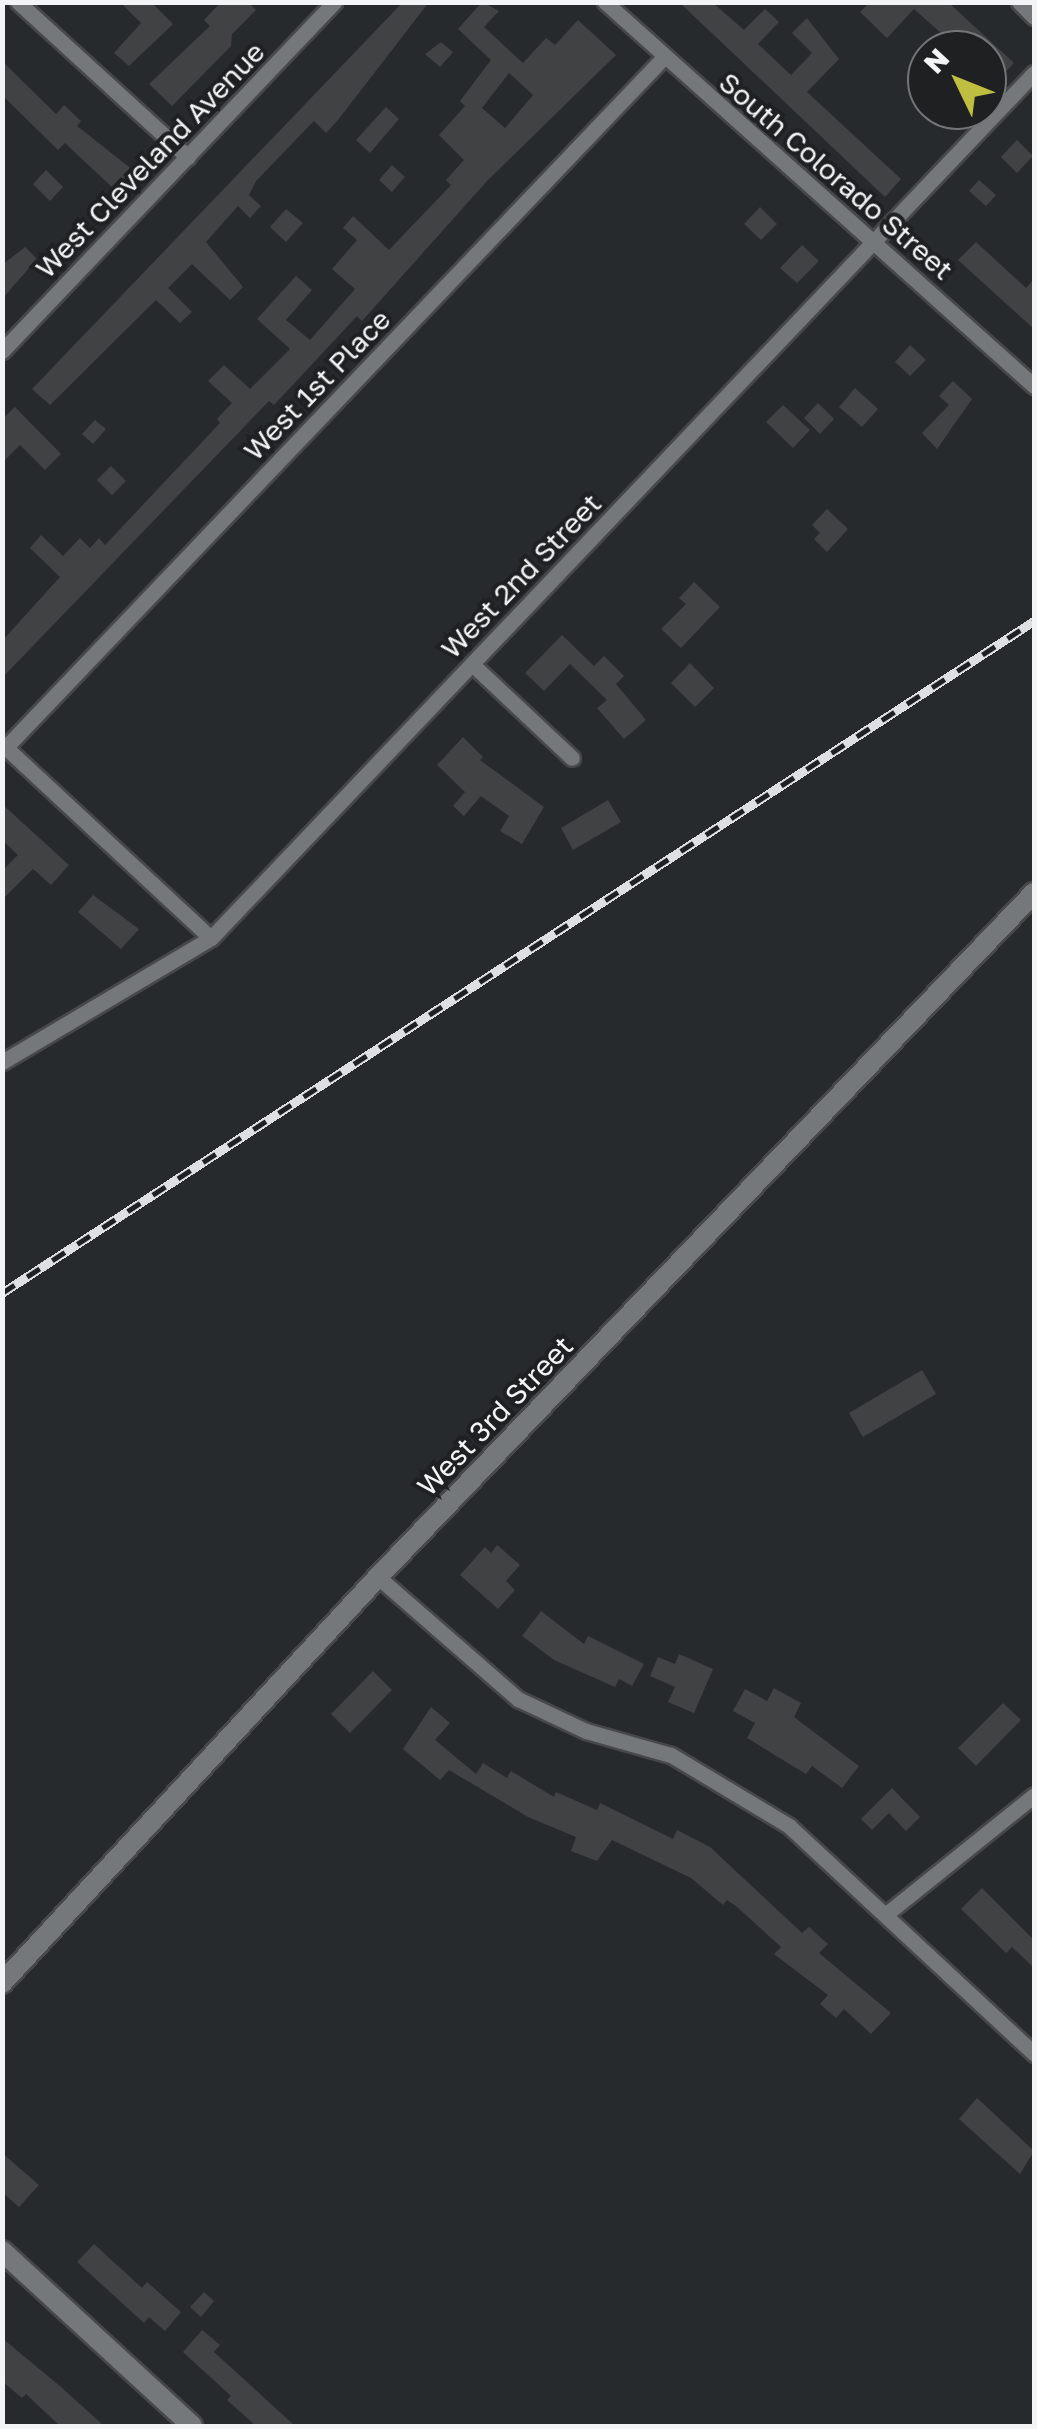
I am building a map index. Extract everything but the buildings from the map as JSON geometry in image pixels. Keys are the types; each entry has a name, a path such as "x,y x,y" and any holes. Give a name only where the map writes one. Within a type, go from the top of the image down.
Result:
{"street":[{"path":"18,2 188,157"},
{"name":"West Cleveland Avenue","path":"2,351 334,2"},
{"name":"South Colorado Street","path":"606,2 1034,386"},
{"path":"1019,2 1034,17"},
{"name":"West 1st Place","path":"4,746 664,58"},
{"name":"West 2nd Street","path":"2,1062 211,938 874,246 1034,72"},
{"path":"472,664 572,758"},
{"path":"4,746 211,938"},
{"name":"West 3rd Street","path":"2,1983 378,1578 1034,893"},
{"path":"378,1578 518,1699 586,1732 671,1755 789,1826 1034,2054"},
{"path":"885,1915 1034,1796"},
{"path":"2,2251 192,2426"}],"railway":[{"path":"2,1293 1034,621"}]}
